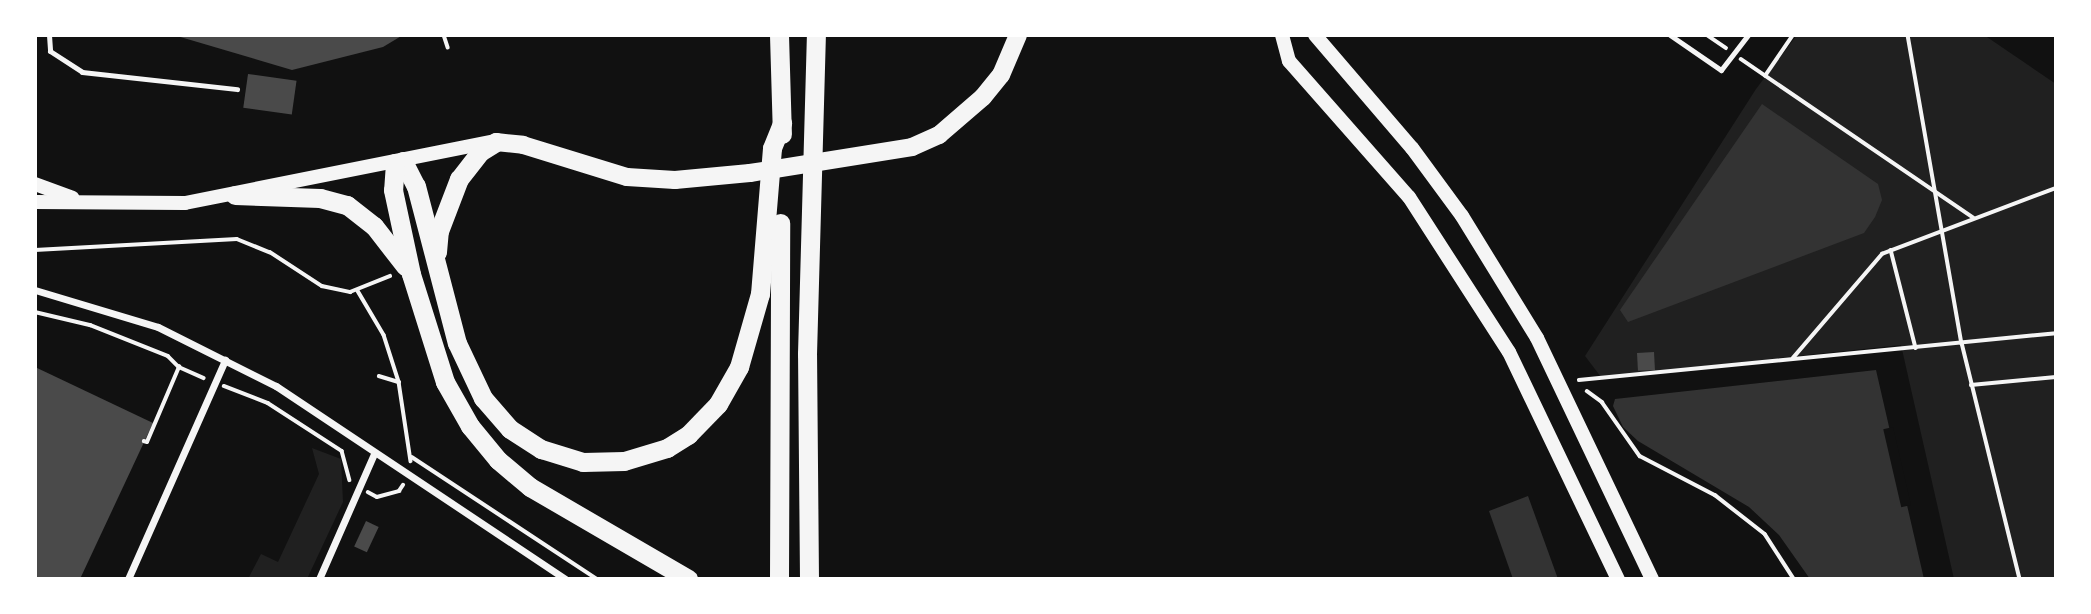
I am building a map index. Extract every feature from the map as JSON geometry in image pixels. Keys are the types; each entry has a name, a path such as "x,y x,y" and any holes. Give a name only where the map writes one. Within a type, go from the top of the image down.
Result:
{"highway":[{"path":"779,35 782,123 776,421 779,579"},
{"path":"809,579 807,354 816,35"},
{"path":"399,162 416,186 454,332 474,383 510,429 541,449 583,462 647,456 667,448 705,420 730,386 749,344 764,269 772,148 782,123"},
{"path":"436,260 439,231 459,179 480,152 496,142"},
{"path":"399,162 393,190 402,275"},
{"path":"234,195 288,200 320,198 347,205 374,226 402,275 445,382 483,445 513,475 550,501 688,579"}],"main road":[{"path":"35,202 185,204 496,142 523,145 627,177 675,180 750,173 856,158 912,147 964,116 1001,75 1018,35"},
{"path":"1282,35 1289,61 1409,197 1509,352 1618,579"},
{"path":"1315,35 1412,149 1462,216 1548,360 1652,579"},
{"path":"35,184 102,204"}],"street":[{"path":"35,290 158,327 276,386 374,454 565,579"},
{"path":"128,579 225,360"},
{"path":"319,579 351,514 359,486 374,454"}],"lane":[{"path":"49,35 50,51 82,72 237,89"},
{"path":"1670,35 1721,70 1748,35"}],"path":[{"path":"444,35 448,47"},
{"path":"1707,35 1973,217"},
{"path":"1765,76 1793,35"},
{"path":"1908,35 1932,191 1962,343 2020,579"},
{"path":"1792,360 1882,254 1940,229 2056,188"},
{"path":"35,250 237,239 270,252 322,286 358,291 402,275"},
{"path":"1891,250 1916,348"},
{"path":"358,291 384,335 399,383 402,421 411,456 597,579"},
{"path":"35,312 90,326 168,356 179,367 268,403 342,451 346,477 377,497 399,491 409,476"},
{"path":"1579,380 2056,333"},
{"path":"144,441 147,442 179,367"},
{"path":"379,376 399,383"},
{"path":"1971,385 2056,377"},
{"path":"1587,391 1602,402 1640,456 1715,495 1765,534 1794,579"}],"shaded area":[{"path":"1797,35 1984,35 2056,84 2056,579 1954,579 1901,345 1601,377 1585,356 1756,89"},
{"path":"1762,104 1878,184 1882,200 1875,217 1864,233 1628,322 1620,310"},
{"path":"1876,370 1924,579 1810,579 1779,535 1749,507 1638,441 1623,427 1613,406 1615,399"},
{"path":"312,448 341,459 343,502 307,579 248,579 261,554 278,562 319,474"},
{"path":"1528,496 1558,579 1513,579 1489,511"}],"pier":[{"path":"1893,427 1911,505 1901,507 1883,429"}],"building":[{"path":"403,35 383,47 292,70 177,36"},
{"path":"248,74 297,81 292,114 243,108"},
{"path":"1654,352 1655,370 1638,371 1637,353"},
{"path":"35,367 153,423 80,579 35,579"},
{"path":"366,521 379,527 367,552 354,546"}]}
